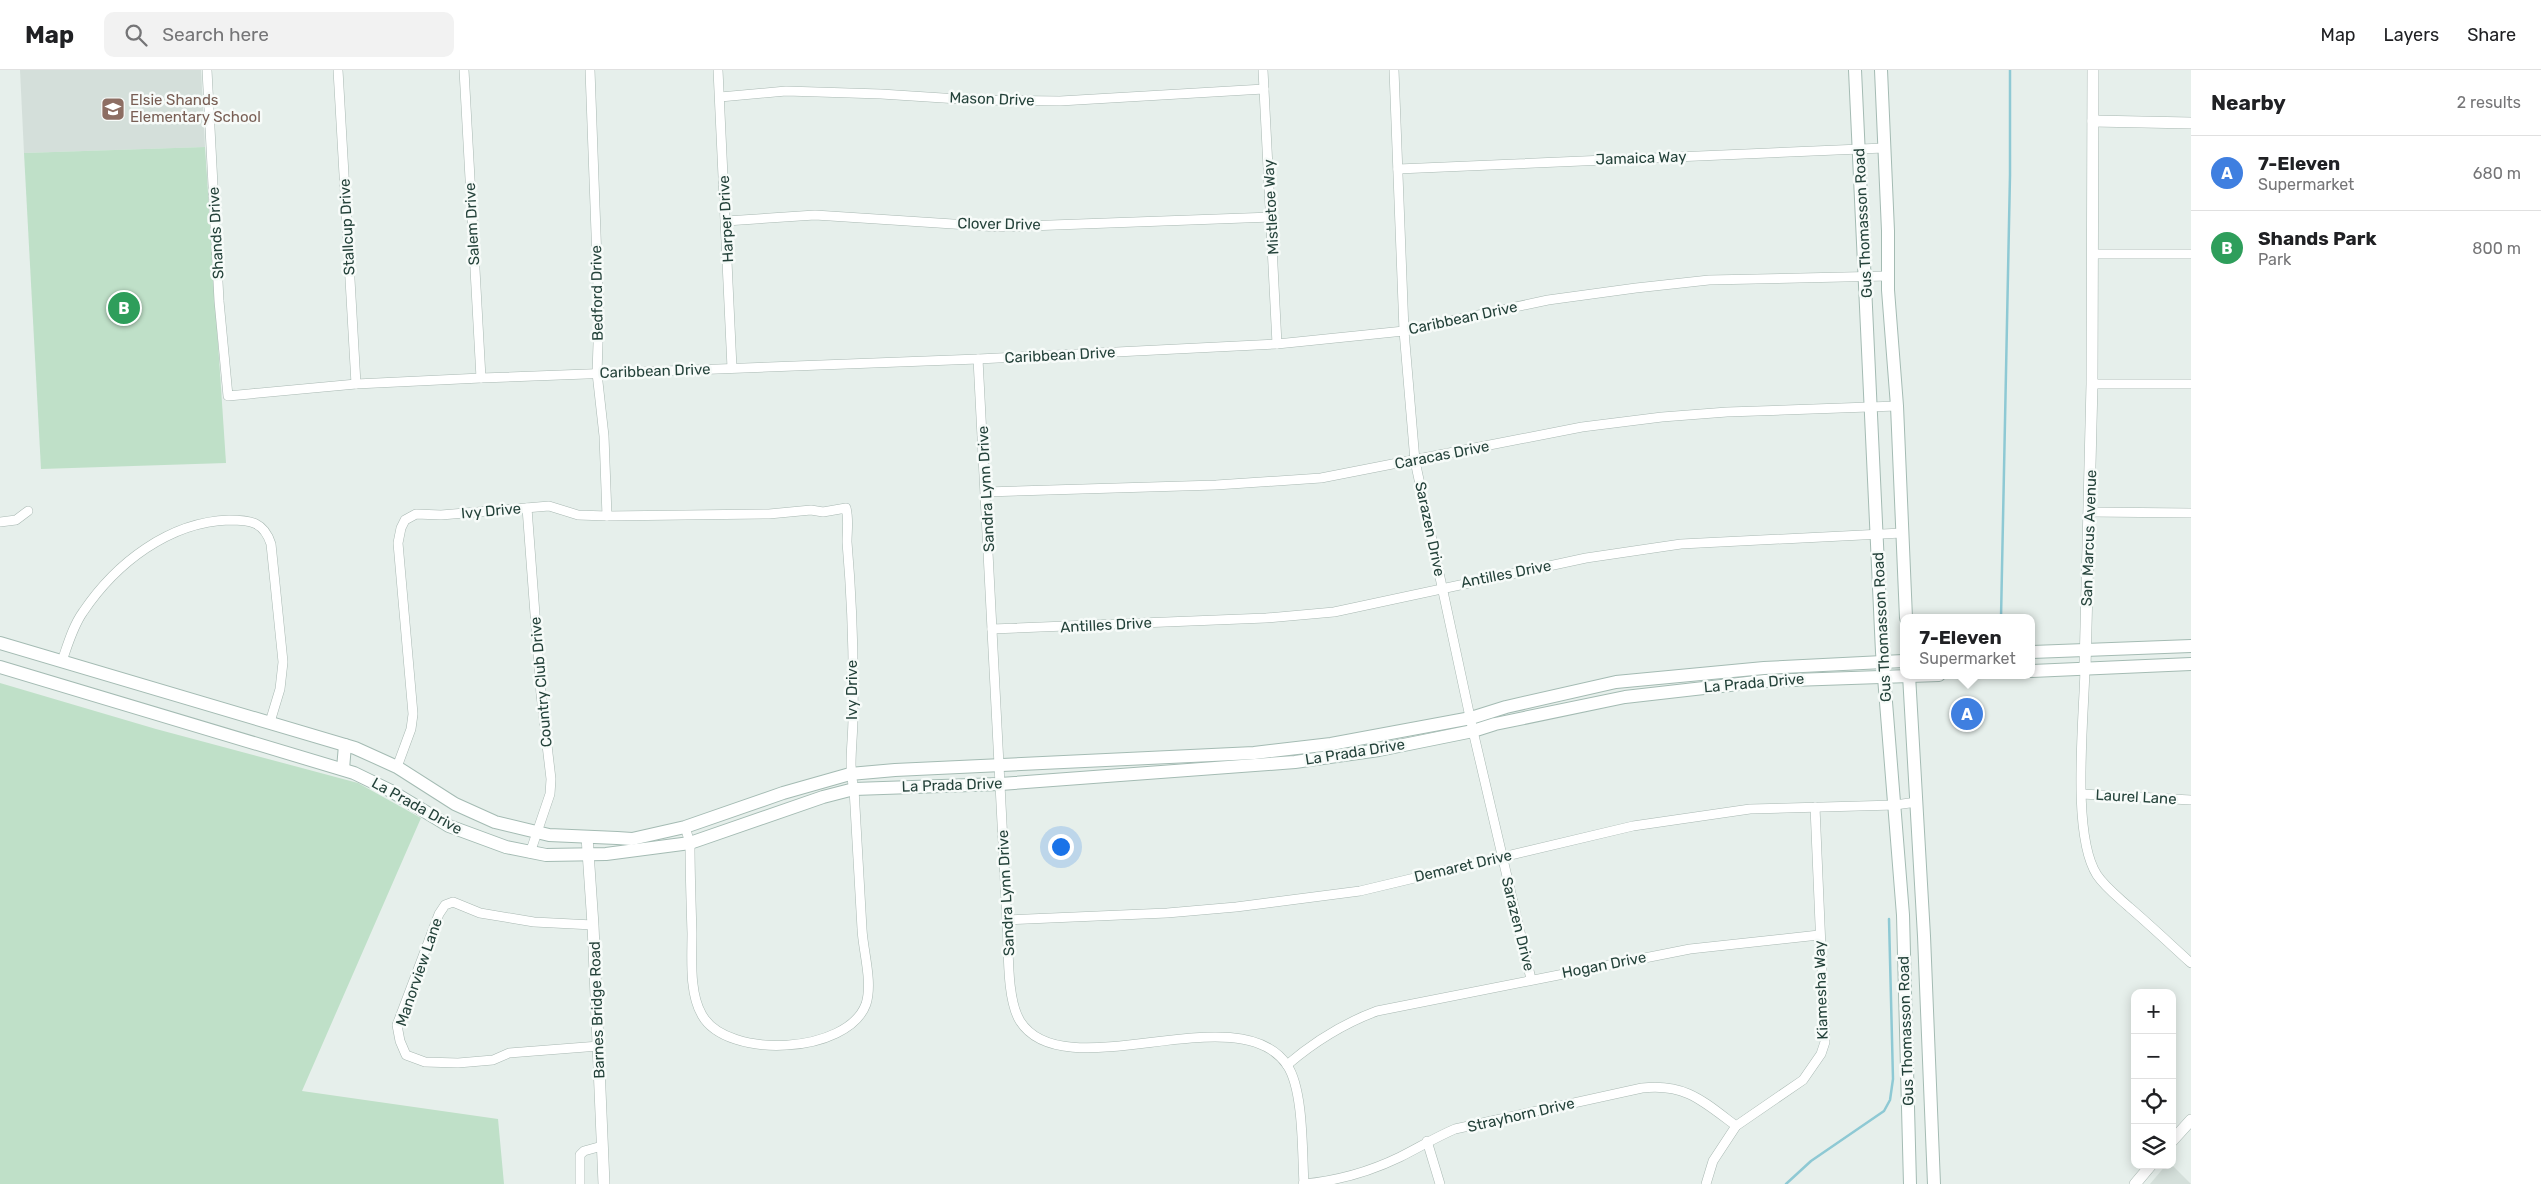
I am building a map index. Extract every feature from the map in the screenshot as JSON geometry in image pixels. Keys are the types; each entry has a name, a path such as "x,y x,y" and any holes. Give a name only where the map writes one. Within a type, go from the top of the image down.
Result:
{"main road":[{"name":"Gus Thomasson Road","path":"1855,70 1883,662 1903,915 1910,1184"},
{"name":"Gus Thomasson Road","path":"1880,70 1888,276 1897,406 1906,614"},
{"name":"La Prada Drive","path":"0,642 345,745 398,767 464,809 495,822 536,833 632,839 686,827 783,793 850,774 1254,753 1331,744 1471,718 1506,707 1616,682 1753,676 1900,677"},
{"path":"2035,652 2191,646"},
{"name":"La Prada Drive","path":"0,667 343,769 380,785 449,826 506,847 530,853 588,855 690,843 786,809 854,789 1000,784 1295,762 1379,750 1625,697 1753,676 1900,661"},
{"path":"2035,671 2191,664"},
{"name":"Gus Thomasson Road","path":"1909,679 1934,1184"},
{"path":"343,769 345,745"},
{"path":"783,793 786,809"}],"street":[{"name":"Shands Drive","path":"207,70 219,301 228,396"},
{"name":"Stallcup Drive","path":"338,70 356,384"},
{"name":"Salem Drive","path":"464,70 481,378"},
{"name":"Bedford Drive","path":"590,70 599,315 597,373 604,436 607,516"},
{"name":"Harper Drive","path":"718,70 732,368"},
{"name":"Mistletoe Way","path":"1263,70 1278,344"},
{"name":"Sarazen Drive","path":"1394,70 1404,330 1415,461 1473,731 1531,979"},
{"name":"San Marcus Avenue","path":"2093,70 2092,384 2082,834 2087,857 2097,875 2191,963"},
{"name":"Mason Drive","path":"720,97 786,91 881,94 974,100 1060,101 1264,89"},
{"path":"2093,121 2191,123"},
{"name":"Jamaica Way","path":"1398,169 1884,148"},
{"name":"Clover Drive","path":"726,221 815,215 998,227 1272,216"},
{"path":"2093,254 2191,254"},
{"name":"Caribbean Drive","path":"228,396 356,384 597,373 978,360 1278,344 1404,330 1548,300 1636,288 1709,280 1866,278 1888,276"},
{"name":"Sandra Lynn Drive","path":"978,360 1007,920 1011,985 1017,1016 1026,1029 1060,1047 1114,1046 1179,1040 1237,1038 1262,1045 1287,1065"},
{"path":"2092,384 2191,384"},
{"name":"Caracas Drive","path":"986,492 1216,485 1320,478 1582,427 1662,417 1897,406"},
{"name":"Ivy Drive","path":"398,767 411,729 413,714 398,543 405,520 416,514 550,506 578,515 607,516 769,514 811,510 824,512 846,508 848,517 847,541 852,582 853,718 850,774 854,789 867,984 866,1002 860,1017 830,1038 810,1043 787,1044 748,1042 714,1029 701,1015 692,969 690,843 686,827"},
{"name":"Country Club Drive","path":"527,508 541,694 551,779 550,794 530,853"},
{"path":"0,522 16,520 28,511"},
{"path":"2090,512 2191,513"},
{"path":"62,660 83,613 109,580 145,548 163,538 198,526 224,520 243,520 253,523 267,532 271,544 281,627 282,676 270,722"},
{"name":"Antilles Drive","path":"992,629 1266,618 1334,612 1443,586 1586,558 1681,544 1902,533"},
{"name":"Laurel Lane","path":"2082,794 2191,800"},
{"name":"Demaret Drive","path":"1007,920 1236,908 1360,891 1633,826 1750,809 1895,805 1916,802"},
{"name":"Kiamesha Way","path":"1706,1184 1713,1161 1736,1126 1804,1080 1821,1054 1825,1042 1815,807"},
{"name":"Barnes Bridge Road","path":"587,837 593,925 604,1184"},
{"name":"Manorview Lane","path":"593,925 534,922 480,913 453,902 445,905 439,914 397,1025 400,1042 406,1055 425,1062 458,1063 493,1060 509,1053 598,1046"},
{"name":"Hogan Drive","path":"1287,1065 1313,1043 1334,1030 1350,1021 1377,1011 1690,949 1819,935"},
{"path":"1287,1065 1298,1099 1303,1184"},
{"name":"Strayhorn Drive","path":"1303,1184 1352,1176 1399,1157 1427,1141 1455,1129 1642,1088 1660,1086 1693,1094 1736,1126"},
{"path":"2176,1137 2191,1120"},
{"path":"1427,1141 1440,1184"},
{"path":"580,1184 580,1155 584,1151 602,1146"},
{"path":"2135,1184 2148,1169"}],"shaded area":[{"name":"Elsie Shands Elementary School","path":"20,70 201,70 205,147 24,153"},
{"path":"2163,1169 2176,1169 2191,1184 2150,1184"}],"green space":[{"path":"205,147 226,463 41,469 24,153"},
{"path":"0,683 156,729 358,783 421,818 302,1091 498,1119 504,1184 0,1184"}],"waterway":[{"path":"2001,614 2010,175 2010,70"},
{"path":"1786,1184 1811,1161 1884,1111 1890,1100 1893,1079 1889,919"}],"place":[{"name":"Elsie Shands Elementary School","path":"113,109"},
{"name":"Shands Park","path":"124,308"},
{"name":"7-Eleven","path":"1967,714"}]}
